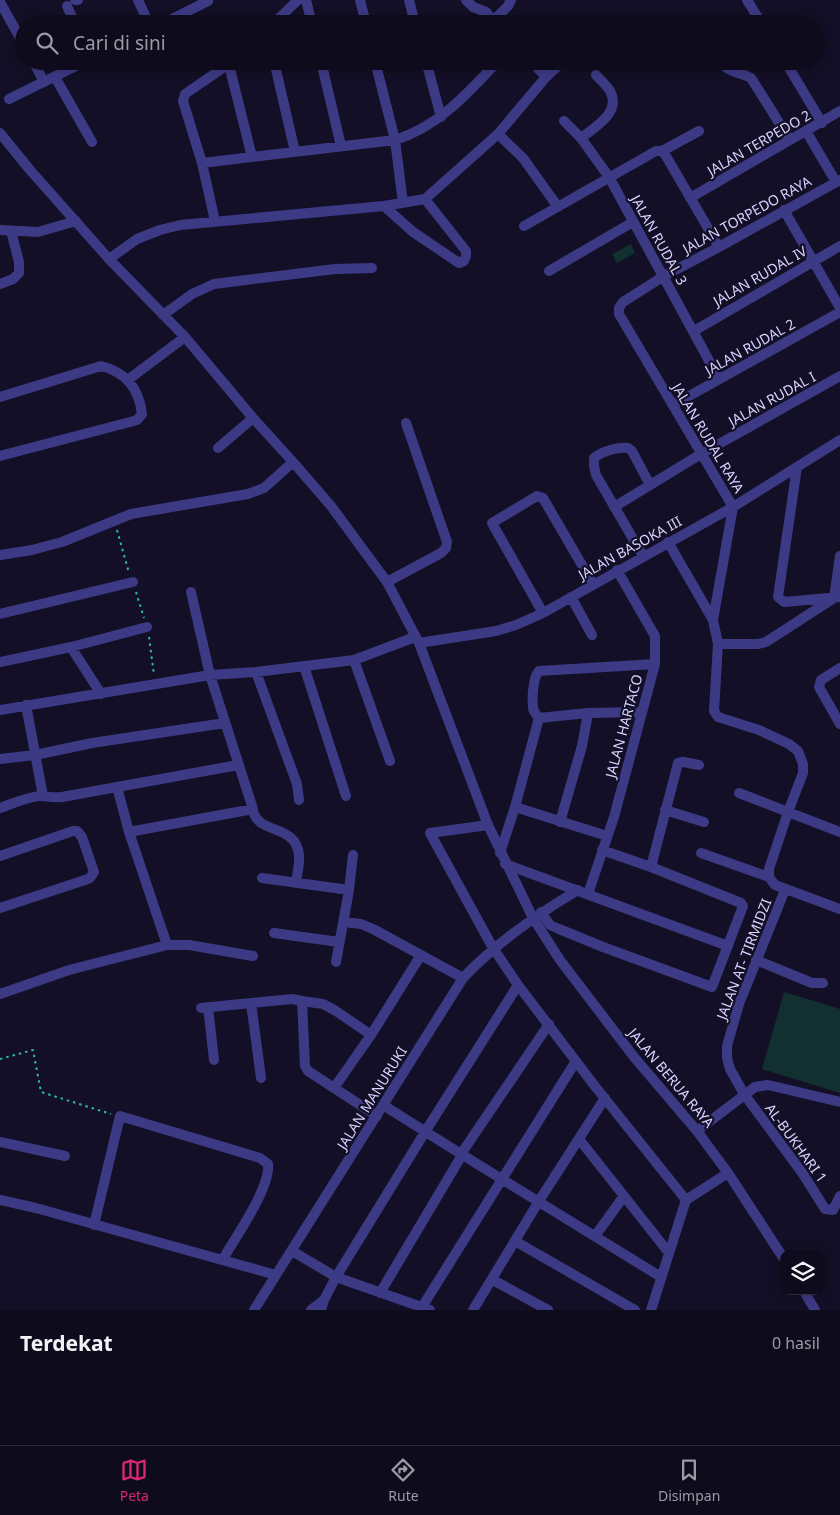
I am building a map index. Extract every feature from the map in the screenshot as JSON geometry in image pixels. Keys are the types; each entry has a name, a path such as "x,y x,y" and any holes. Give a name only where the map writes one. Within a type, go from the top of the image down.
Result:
{"street":[{"path":"138,0 145,15"},
{"path":"282,15 298,0"},
{"path":"306,0 310,15"},
{"path":"360,0 364,15"},
{"path":"409,0 413,15"},
{"path":"466,0 473,7 489,15"},
{"path":"501,15 511,0"},
{"path":"747,0 756,15"},
{"path":"180,15 208,1"},
{"path":"0,2 15,29"},
{"path":"73,2 74,15"},
{"path":"38,70 44,82"},
{"path":"9,99 69,70"},
{"path":"215,220 202,163 183,101 186,94 221,70"},
{"path":"233,70 252,157"},
{"path":"276,70 295,152"},
{"path":"323,70 341,146"},
{"path":"378,70 395,140 403,203"},
{"path":"428,70 441,117"},
{"path":"202,163 395,140 415,133 441,117 467,95 490,70"},
{"path":"539,70 546,77"},
{"path":"109,259 137,239 180,225 215,220 384,206 425,199 498,134 553,70"},
{"path":"728,70 743,73 751,78 790,140"},
{"path":"790,70 822,123"},
{"path":"581,138 611,112 614,106 611,92 596,75"},
{"path":"55,77 92,142"},
{"name":"JALAN TERPEDO 2","path":"690,198 840,111"},
{"name":"JALAN RUDAL 3","path":"564,121 581,138 609,177 720,379"},
{"path":"524,226 656,151 662,151 698,131"},
{"path":"806,131 838,181"},
{"path":"0,133 30,170 109,259 185,337 331,506 387,582 417,640 500,854 537,915 559,929 709,987 713,986 743,906 741,903 651,867 602,850"},
{"path":"498,134 523,158 558,207"},
{"path":"662,151 719,248"},
{"name":"JALAN TORPEDO RAYA","path":"619,308 622,302 664,276 719,248 838,181"},
{"path":"384,206 413,232 459,263 464,261 466,251 425,199"},
{"path":"784,210 840,308"},
{"path":"0,230 38,232 76,221"},
{"path":"549,271 633,222"},
{"path":"0,284 13,279 20,273 11,230"},
{"name":"JALAN RUDAL IV","path":"694,330 840,246"},
{"path":"163,315 192,294 214,284 335,269 372,268"},
{"name":"JALAN RUDAL RAYA","path":"619,308 619,314 733,507 713,620"},
{"name":"JALAN RUDAL 2","path":"673,405 840,312"},
{"path":"129,379 185,337"},
{"path":"0,397 101,366 115,369 129,379 141,405 142,414 137,420 0,456"},
{"name":"JALAN RUDAL I","path":"614,507 702,454 840,376"},
{"path":"218,448 253,418"},
{"path":"387,582 441,553 446,548 447,542 406,423"},
{"name":"JALAN BASOKA III","path":"0,710 210,675 256,672 354,660 417,640 496,632 543,613 733,507 840,440"},
{"path":"643,556 596,475 593,462 598,454 628,448 632,451 650,485"},
{"path":"0,555 32,550 62,542 131,514 248,494 264,488 293,462"},
{"path":"797,467 778,597 784,602 837,598"},
{"path":"543,613 492,523 537,496 543,498 592,584"},
{"path":"668,542 713,620 718,648 714,711 718,717 759,730 789,744 798,751 803,764 803,773 769,868 769,877"},
{"path":"837,598 840,556"},
{"name":"JALAN HARTACO","path":"583,892 614,818 654,664 655,636 617,570"},
{"path":"0,614 133,582"},
{"path":"129,832 254,809 210,675 191,592"},
{"path":"570,597 592,634"},
{"path":"718,648 766,642 837,598"},
{"path":"0,662 71,647 147,627"},
{"path":"71,647 101,694"},
{"path":"354,660 390,761"},
{"path":"539,718 532,706 534,677 538,671 654,664"},
{"path":"304,666 346,796"},
{"path":"840,668 821,680 818,687 840,724"},
{"path":"256,672 297,784 299,800"},
{"path":"26,705 43,796"},
{"path":"539,718 588,713 642,712"},
{"path":"560,822 582,746 588,713"},
{"path":"500,854 515,808 539,718"},
{"path":"0,759 35,755 225,722"},
{"path":"651,867 678,763 699,765"},
{"path":"0,808 43,796 53,798 238,765"},
{"path":"117,787 129,832 167,945"},
{"path":"739,793 840,832"},
{"path":"515,808 607,836"},
{"path":"666,810 704,822"},
{"path":"254,814 258,822 286,833 298,848 300,856 296,883"},
{"path":"488,825 430,833 493,948 518,985 576,1062 686,1200"},
{"path":"0,856 77,831 82,837 94,872 86,880 0,908"},
{"path":"701,853 769,877 775,885 786,890 840,909"},
{"path":"336,962 344,922 353,855"},
{"path":"505,864 728,946"},
{"path":"262,878 349,890"},
{"name":"JALAN AT- TIRMIDZI","path":"744,1094 730,1068 727,1058 727,1046 739,1004 786,890"},
{"path":"537,915 583,892"},
{"name":"JALAN MANURUKI","path":"254,1310 463,978 493,948 537,915"},
{"name":"JALAN BERUA RAYA","path":"537,915 560,960 634,1057 697,1131 728,1172 780,1253"},
{"path":"344,922 361,924 373,929 463,978"},
{"path":"274,933 339,942"},
{"path":"0,994 69,970 167,945 189,945 253,956"},
{"path":"334,1088 371,1035 421,955"},
{"path":"756,960 812,983 823,983"},
{"path":"312,1310 322,1305 336,1277 518,985"},
{"path":"214,1060 204,1008 292,999 323,1004 371,1035"},
{"path":"302,1001 305,1066 308,1071 377,1116"},
{"path":"251,1003 261,1078"},
{"path":"380,1293 461,1155 549,1024"},
{"path":"292,1251 336,1277 426,1309 502,1179 576,1062"},
{"path":"697,1131 755,1087 768,1086 840,1102"},
{"name":"AL-BUKHARI 1","path":"744,1094 803,1174 825,1209 833,1210 840,1196"},
{"path":"473,1310 539,1201 605,1098"},
{"path":"383,1105 661,1277"},
{"path":"94,1225 120,1116 260,1158 268,1164 269,1171 264,1188 223,1259"},
{"path":"579,1139 669,1253"},
{"path":"0,1142 64,1156"},
{"path":"651,1310 686,1200 728,1172"},
{"path":"595,1236 624,1196"},
{"path":"0,1200 36,1208 276,1275"},
{"path":"515,1241 635,1310"},
{"path":"492,1280 548,1310"},
{"path":"806,1295 815,1310"}],"path":[{"path":"114,520 126,566 133,582"},
{"path":"0,1059 33,1050 41,1092 120,1116"}],"green space":[{"path":"631,244 635,253 617,263 612,254"},
{"path":"784,992 840,1009 840,1093 762,1069"}]}
